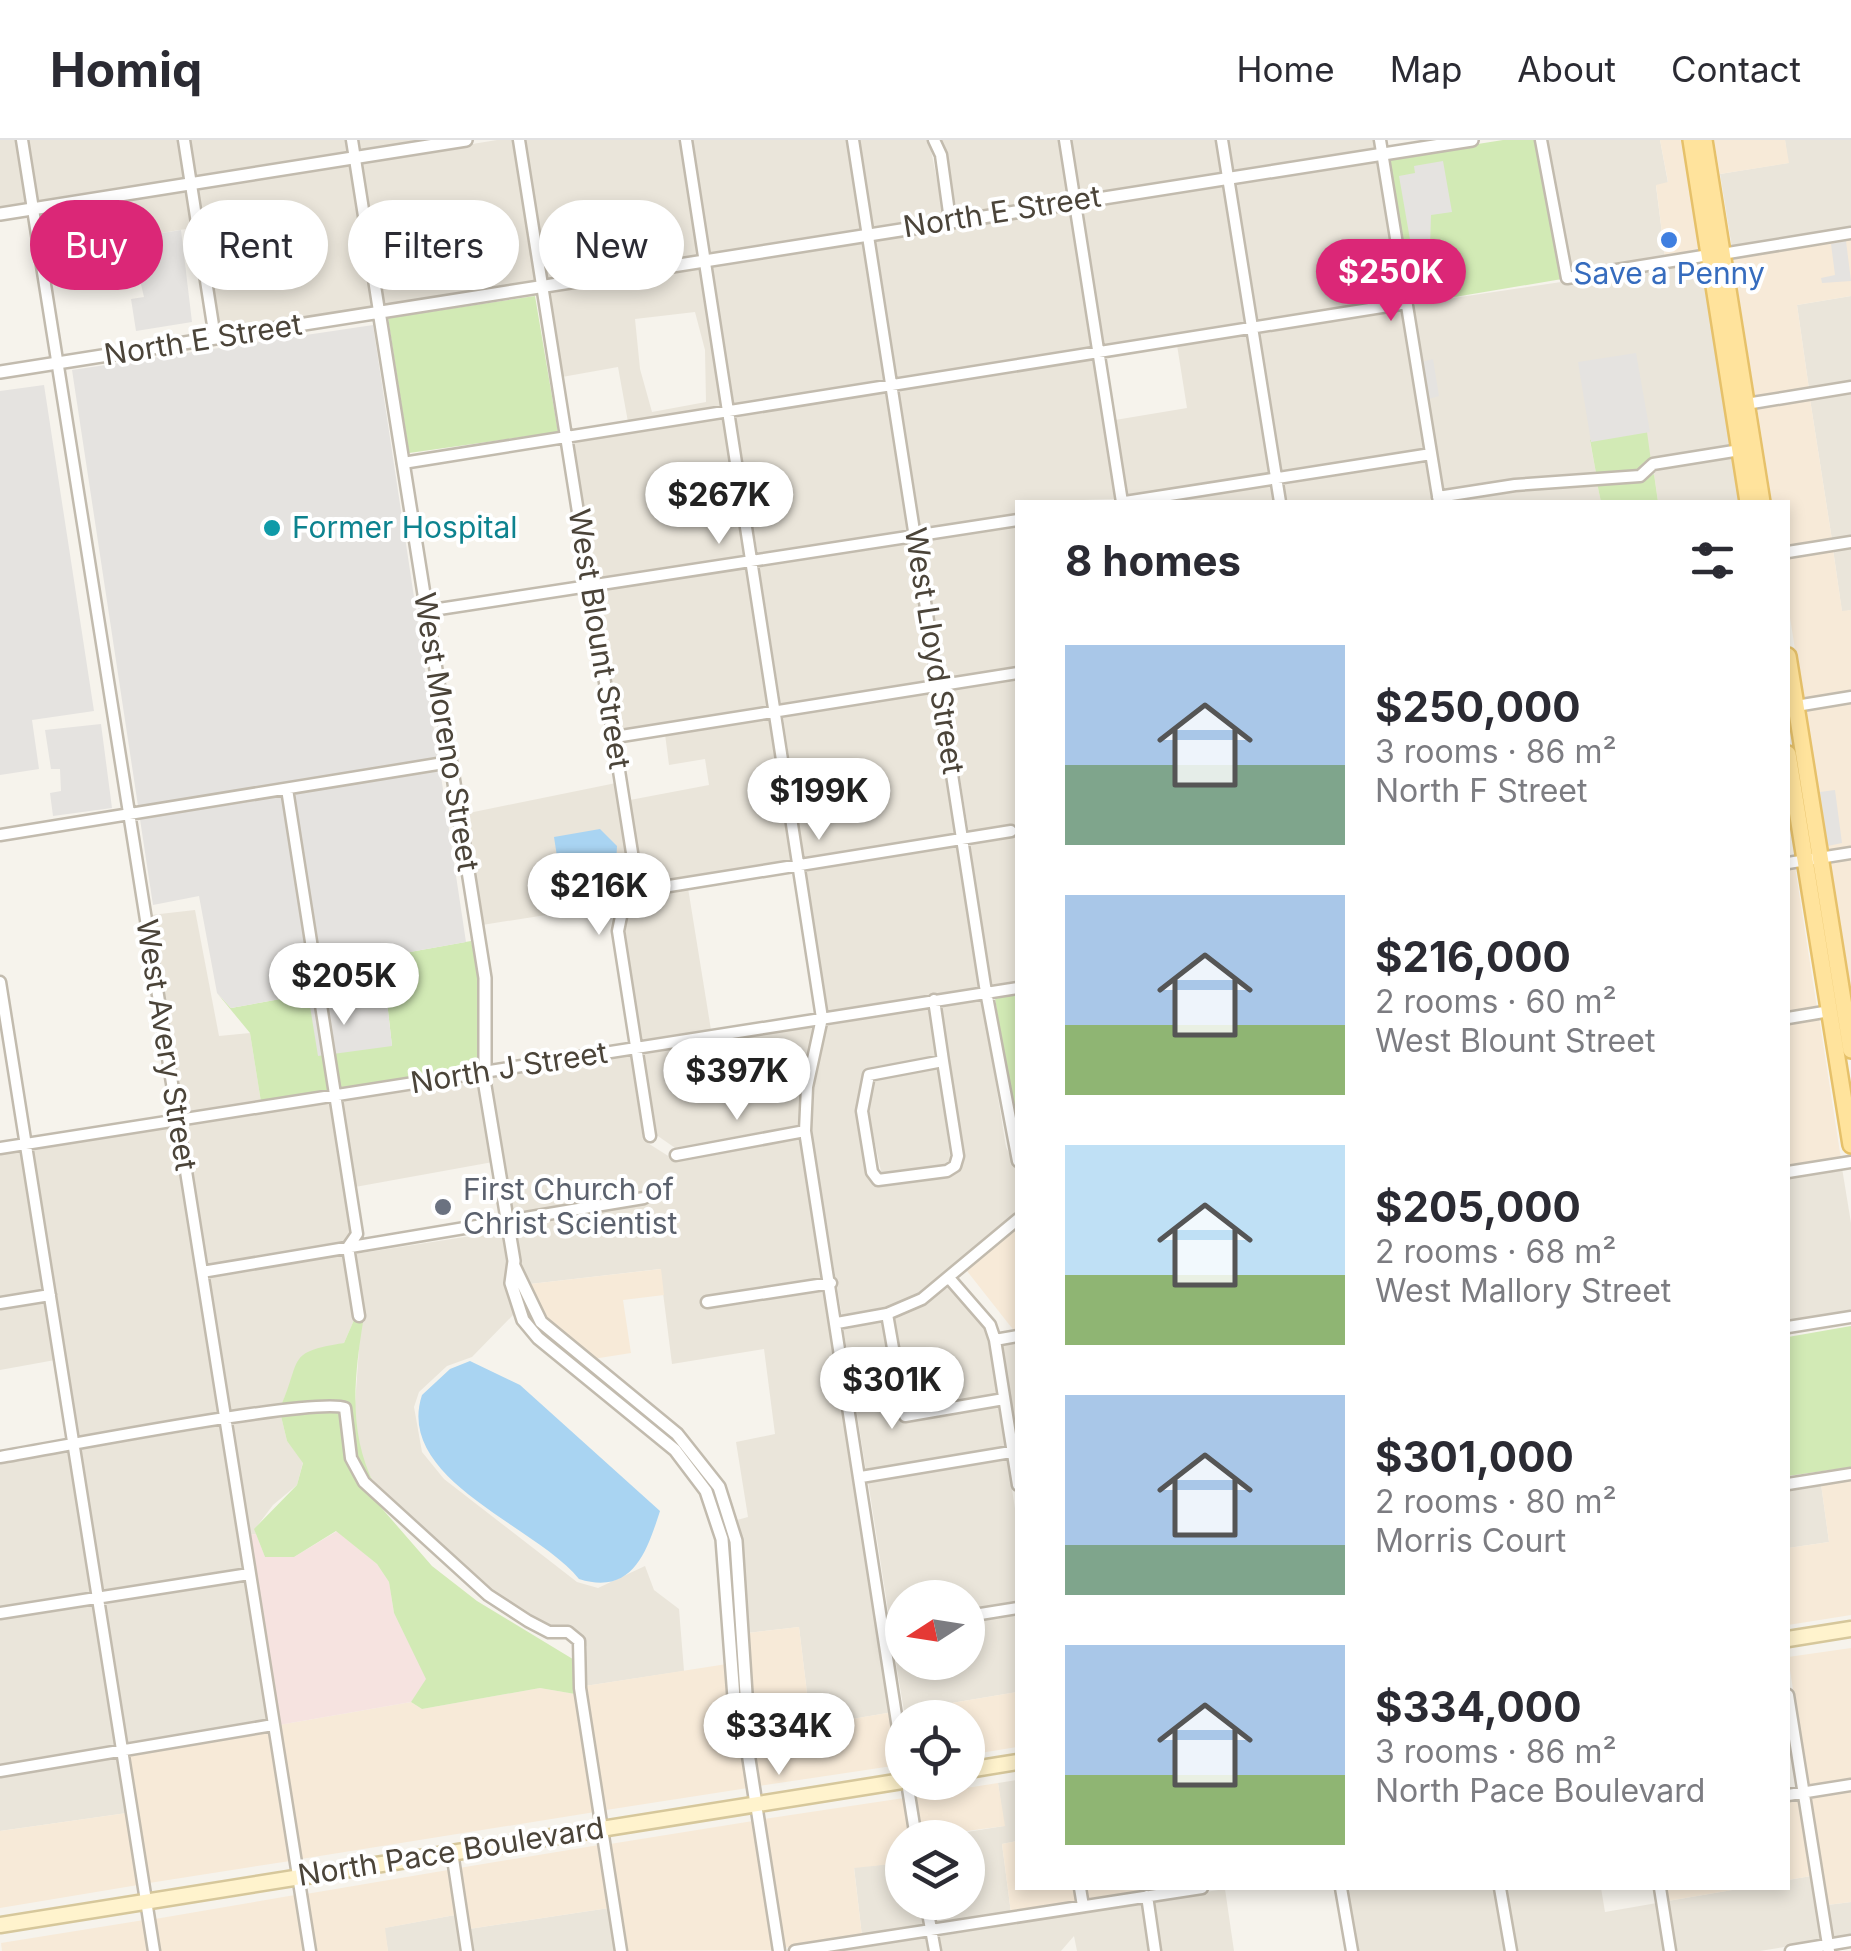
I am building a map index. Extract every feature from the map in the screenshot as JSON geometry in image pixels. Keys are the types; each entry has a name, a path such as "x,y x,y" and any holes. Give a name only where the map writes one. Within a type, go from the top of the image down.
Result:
{"main road":[{"path":"1692,140 1746,404 1755,500"},
{"path":"1704,140 1721,330 1740,450 1754,500"},
{"path":"1721,330 1729,348 1738,398 1746,404"},
{"path":"1790,668 1812,859"},
{"path":"1790,763 1851,1050"},
{"path":"1842,1008 1851,1145"},
{"path":"1790,1639 1851,1629"},
{"path":"985,1767 1015,1762"},
{"name":"North Pace Boulevard","path":"0,1925 885,1785"}],"street":[{"name":"West Avery Street","path":"22,140 32,200"},
{"path":"184,140 215,338"},
{"name":"West Moreno Street","path":"352,140 485,978 486,1072 514,1266 513,1294 530,1330 595,1388 680,1446 706,1490 719,1522 734,1586 735,1710 744,1727 756,1804"},
{"path":"86,200 466,140"},
{"name":"West Blount Street","path":"519,140 539,267"},
{"path":"686,140 822,1018 807,1087 806,1131 885,1629"},
{"name":"West Lloyd Street","path":"853,140 986,992 1015,1144"},
{"path":"934,140 941,155 950,220"},
{"path":"1065,140 1124,500"},
{"path":"1222,140 1280,500"},
{"path":"1380,140 1438,500 1584,478 1640,476 1654,464 1740,450"},
{"name":"North E Street","path":"684,263 1472,140"},
{"path":"1541,140 1567,278 1851,233"},
{"path":"0,214 30,209"},
{"name":"North E Street","path":"0,372 539,286"},
{"name":"West Avery Street","path":"47,290 310,1951"},
{"name":"West Blount Street","path":"543,290 633,859 618,932 650,1136"},
{"path":"403,462 1408,304"},
{"path":"1746,404 1851,387"},
{"path":"1137,500 1431,454"},
{"path":"426,611 1015,520"},
{"path":"1790,552 1851,542"},
{"path":"615,737 1015,674"},
{"path":"1796,706 1851,697"},
{"path":"0,835 450,762"},
{"path":"287,789 357,1234 348,1247 359,1316"},
{"path":"628,886 663,887 1011,831"},
{"path":"1790,863 1851,853"},
{"path":"0,987 154,1951"},
{"name":"North J Street","path":"0,1148 1015,988"},
{"path":"934,1000 958,1156 956,1166 947,1171 878,1180 872,1172 862,1111 869,1074 943,1061"},
{"path":"1790,1018 1842,1008"},
{"path":"676,1155 806,1131"},
{"path":"1790,1172 1851,1162"},
{"path":"202,1272 644,1198"},
{"path":"837,1322 906,1309 950,1280 1015,1222"},
{"path":"862,1477 1015,1452 990,1325 950,1280"},
{"path":"707,1302 831,1283"},
{"path":"0,1303 50,1295"},
{"path":"888,1314 905,1416 1004,1399"},
{"path":"1790,1328 1851,1317"},
{"path":"995,1340 1015,1337"},
{"path":"0,1457 330,1404 346,1408 351,1458 364,1482 488,1595 550,1632 568,1632 582,1648 580,1688 622,1951"},
{"path":"1790,1484 1851,1474"},
{"path":"0,1613 249,1574"},
{"path":"985,1613 1015,1608"},
{"path":"1790,1708 1828,1948"},
{"path":"0,1770 273,1725"},
{"path":"1790,1795 1851,1785"},
{"path":"756,1804 779,1951"},
{"path":"452,1852 467,1951"},
{"path":"1080,1890 1083,1906"},
{"path":"795,1951 1188,1890"},
{"path":"1342,1890 1352,1951"},
{"path":"1500,1890 1510,1951"},
{"path":"1660,1890 1670,1951"},
{"path":"1146,1896 1156,1951"},
{"path":"929,1920 935,1951"},
{"path":"1791,1951 1851,1942"}],"shaded area":[{"path":"0,140 17,140 27,205 0,209"},
{"path":"28,140 179,140 185,180 38,200"},
{"path":"190,140 346,140 348,154 196,178"},
{"path":"357,140 435,140 359,152"},
{"path":"513,140 536,282 519,285 519,200 367,200 361,162"},
{"path":"524,140 681,140 699,256 684,258 684,200 539,200 539,231"},
{"path":"692,140 848,140 862,230 710,254"},
{"path":"859,140 929,140 944,216 873,228"},
{"path":"940,140 1059,140 1068,197 955,215"},
{"path":"1071,140 1216,140 1222,172 1079,195"},
{"path":"1228,140 1375,140 1376,150 1233,171"},
{"path":"1547,140 1660,140 1668,183 1656,186 1665,257 1572,272"},
{"path":"1660,140 1682,140 1701,252 1665,257 1656,185 1668,182"},
{"path":"1714,140 1785,140 1789,163 1720,174"},
{"path":"1785,140 1851,140 1851,228 1732,248 1720,174 1788,163"},
{"path":"1378,159 1401,300 1257,322 1234,180"},
{"path":"1443,161 1452,212 1431,215 1430,248 1412,251 1399,176 1415,173 1414,166"},
{"path":"350,163 356,200 348,200 348,290 370,290 373,307 220,332 213,290 328,290 328,200 199,200 197,188"},
{"path":"1223,182 1246,324 1103,347 1081,204"},
{"path":"186,189 183,229 163,233 163,200 117,200"},
{"path":"1070,206 1093,349 897,380 874,237"},
{"path":"181,230 183,290 188,290 192,322 136,331 131,299 144,297 142,290 163,290 163,233"},
{"path":"1851,238 1851,296 1797,305 1809,389 1755,398 1733,258"},
{"path":"863,239 886,382 734,405 711,263"},
{"path":"1846,241 1851,281 1822,283 1821,278 1835,275 1831,244"},
{"path":"1703,261 1732,446 1651,461 1590,441 1596,473 1443,491 1413,304"},
{"path":"700,265 723,407 628,422 618,367 562,377 548,290 684,290 684,268","holes":["695,312 705,350 706,402 652,412 640,369 635,319"]},
{"path":"381,290 485,290 384,306"},
{"path":"1851,296 1851,382 1809,389 1797,305"},
{"path":"1403,309 1425,450 1281,473 1258,332"},
{"path":"373,325 466,942 382,957 392,1046 318,1056 308,994 231,1008 217,993 199,896 153,905 72,370"},
{"path":"1247,334 1270,475 1127,497 1115,420 1187,408 1177,345"},
{"path":"1636,353 1650,432 1591,442 1578,362"},
{"path":"1094,358 1116,499 1015,500 1015,515 921,530 898,389"},
{"path":"1433,359 1439,396 1429,399 1421,362"},
{"path":"44,385 94,711 32,720 39,769 0,775 0,391"},
{"path":"887,391 910,532 758,556 735,415"},
{"path":"1851,392 1851,537 1832,540 1810,399"},
{"path":"1810,399 1832,540 1790,547 1790,500 1772,500 1757,407"},
{"path":"724,417 747,558 595,582 572,441"},
{"path":"1733,456 1740,500 1658,500 1654,474 1657,469"},
{"path":"1426,459 1433,500 1286,500 1282,483"},
{"path":"1597,483 1601,500 1451,500"},
{"path":"1272,484 1274,500 1169,500"},
{"path":"1015,524 1015,669 945,680 922,540"},
{"path":"911,541 934,682 781,706 759,566"},
{"path":"1851,546 1851,610 1842,612 1833,549"},
{"path":"1833,549 1842,611 1851,610 1851,692 1803,700 1790,618 1790,557"},
{"path":"748,567 770,708 619,731 596,591"},
{"path":"1015,678 1015,825 969,834 946,690"},
{"path":"935,692 958,836 804,860 783,716"},
{"path":"1851,702 1851,848 1827,852 1804,710"},
{"path":"772,717 793,862 663,882 635,882 639,859 630,800 709,785 705,759 669,765 665,734"},
{"path":"101,724 112,808 53,816 50,793 61,791 60,769 51,769 45,730"},
{"path":"616,783 628,860 616,904 482,925 464,814"},
{"path":"1835,790 1842,843 1828,846 1820,792"},
{"path":"1015,834 1015,983 991,987 970,843"},
{"path":"960,845 980,988 827,1012 805,870"},
{"path":"1851,858 1851,1002 1850,1002 1828,862"},
{"path":"1795,867 1817,1008 1790,1013 1790,868"},
{"path":"688,888 711,1030 640,1042 625,942 625,911 632,891"},
{"path":"195,910 219,1036 250,1033 261,1102 183,1115 151,915"},
{"path":"982,998 1006,1147 1015,1167 1015,1214 926,1291 903,1305 842,1317 811,1130 812,1087 828,1022 929,1006 937,1057 872,1067 862,1078 857,1111 867,1173 875,1184 887,1186 949,1176 961,1167 963,1155 940,1004"},
{"path":"1819,1017 1841,1159 1790,1167 1790,1023"},
{"path":"817,1024 801,1086 800,1127 678,1150 655,1134 641,1052"},
{"path":"631,1054 643,1140 673,1159 801,1137 825,1279 702,1299 702,1307 826,1289 891,1700 885,1700 885,1713 811,1726 799,1627 748,1633 737,1520 748,1517 736,1442 775,1434 764,1349 672,1364 660,1269 530,1284 520,1265 513,1223 650,1202 649,1193 512,1213 491,1076"},
{"path":"938,1067 951,1163 882,1176 868,1111 872,1080"},
{"path":"480,1078 493,1162 355,1187 341,1099"},
{"path":"330,1101 351,1235 346,1242 207,1266 184,1124"},
{"path":"173,1126 219,1417 78,1440 32,1148"},
{"path":"21,1150 44,1291 0,1298 0,1153"},
{"path":"1842,1168 1851,1223 1851,1312 1790,1323 1790,1177"},
{"path":"1015,1228 1015,1332 967,1271"},
{"path":"503,1231 509,1265 506,1284 514,1314 472,1357 447,1366 419,1392 414,1407 422,1452 444,1479 577,1582 598,1588 645,1566 654,1590 679,1609 684,1671 585,1686 587,1647 579,1632 551,1627 491,1592 375,1486 364,1465 354,1419 361,1321 365,1319 355,1254"},
{"path":"343,1253 354,1320 344,1343 336,1345 288,1389 281,1406 230,1415 208,1276"},
{"path":"661,1269 664,1295 623,1300 631,1353 593,1359 546,1319 530,1284"},
{"path":"949,1287 985,1327 998,1395 910,1406 894,1317"},
{"path":"45,1301 55,1360 0,1370 0,1308"},
{"path":"883,1320 900,1413 999,1405 1006,1448 866,1471 843,1326"},
{"path":"1015,1341 1015,1433 1001,1344"},
{"path":"281,1416 287,1441 303,1462 297,1485 273,1505 255,1529 256,1534 249,1535 231,1424"},
{"path":"220,1426 243,1570 103,1592 80,1449"},
{"path":"69,1451 92,1594 0,1608 0,1462"},
{"path":"1007,1458 1015,1508 1015,1603 985,1608 985,1580 885,1580 885,1591 868,1481"},
{"path":"1851,1479 1851,1615 1790,1625 1790,1548 1829,1542 1821,1484"},
{"path":"1821,1484 1829,1542 1790,1548 1790,1489"},
{"path":"337,1531 377,1564 389,1582 394,1613 427,1679 411,1702 279,1725 249,1535 256,1534 265,1557 294,1557"},
{"path":"245,1580 267,1721 127,1745 104,1601"},
{"path":"93,1603 116,1747 0,1766 0,1618"},
{"path":"1015,1613 1015,1692 969,1700 902,1700 899,1680 985,1680 985,1618"},
{"path":"799,1627 811,1726 885,1713 885,1767 759,1786 749,1726 753,1708 748,1633"},
{"path":"1851,1648 1851,1780 1808,1787 1790,1657"},
{"path":"727,1664 729,1711 739,1731 748,1788 606,1810 585,1686"},
{"path":"540,1688 575,1694 595,1812 301,1859 279,1725 411,1702 422,1709"},
{"path":"1015,1692 1015,1747 985,1752 985,1700 969,1700"},
{"path":"269,1731 290,1861 149,1883 129,1754"},
{"path":"118,1756 127,1813 0,1831 0,1775"},
{"path":"1015,1780 1015,1841 1002,1844 1011,1913 985,1917 985,1829 1004,1826 998,1783"},
{"path":"998,1783 1005,1826 985,1829 985,1820 919,1820 916,1800 985,1800 985,1785"},
{"path":"1851,1790 1851,1902 1827,1905 1809,1796"},
{"path":"1798,1798 1811,1876 1790,1880 1790,1800"},
{"path":"904,1800 907,1820 885,1820 885,1865 854,1868 862,1936 784,1948 764,1819"},
{"path":"127,1813 138,1885 0,1908 0,1831"},
{"path":"753,1821 773,1950 627,1951 610,1844"},
{"path":"1015,1841 1015,1890 1075,1890 1077,1902 1011,1913 1002,1844"},
{"path":"599,1845 609,1908 469,1929 459,1868"},
{"path":"885,1864 885,1920 924,1920 925,1926 862,1936 854,1867"},
{"path":"448,1870 455,1915 385,1928 388,1951 315,1951 306,1894"},
{"path":"1811,1876 1822,1941 1760,1951 1676,1951 1668,1901 1732,1890 1790,1890 1790,1880"},
{"path":"1086,1890 1157,1890 1088,1900"},
{"path":"1225,1890 1234,1951 1161,1951 1153,1900"},
{"path":"1347,1890 1495,1890 1505,1951 1357,1951"},
{"path":"1506,1890 1601,1890 1605,1912 1657,1903 1664,1951 1516,1951"},
{"path":"1666,1890 1732,1890 1668,1901"},
{"path":"295,1895 304,1951 160,1951 155,1919"},
{"path":"1142,1902 1150,1951 1077,1951 1074,1936 1061,1951 940,1951 938,1934"},
{"path":"1851,1902 1851,1937 1833,1940 1827,1905"},
{"path":"609,1908 616,1951 472,1951 469,1929"},
{"path":"455,1915 461,1951 388,1951 384,1928"},
{"path":"144,1920 149,1951 2,1951 1,1943"},
{"path":"927,1936 929,1951 826,1951"}],"green space":[{"path":"1503,140 1536,140 1562,279 1413,304 1389,158"},
{"path":"535,296 558,432 409,453 388,318"},
{"path":"1647,432 1651,461 1638,471 1596,473 1590,440"},
{"path":"1654,474 1658,500 1601,500 1597,483 1640,481"},
{"path":"471,941 481,988 477,1065 470,1070 261,1102 250,1033 217,993 231,1008 309,994 392,1046 382,957"},
{"path":"1015,995 1015,1129 995,998"},
{"path":"354,1320 363,1322 357,1364 357,1426 375,1486 356,1457 349,1404 337,1400 281,1406 304,1354 344,1343"},
{"path":"1851,1326 1851,1467 1790,1476 1790,1337"},
{"path":"338,1409 352,1474 432,1566 477,1601 576,1661 575,1694 540,1688 422,1709 411,1702 426,1679 394,1613 389,1582 377,1564 336,1531 294,1557 265,1557 254,1529 297,1485 303,1463 287,1441 281,1416"}],"water":[{"path":"600,829 617,846 615,882 593,890 560,876 554,837"},
{"path":"470,1361 520,1385 660,1511 643,1555 625,1576 597,1583 579,1579 559,1559 448,1477 429,1452 419,1425 422,1395 450,1369"}],"place":[{"name":"Save a Penny","path":"1669,240"},
{"name":"Former Hospital","path":"272,528"},
{"name":"First Church of Christ Scientist","path":"443,1207"}]}
